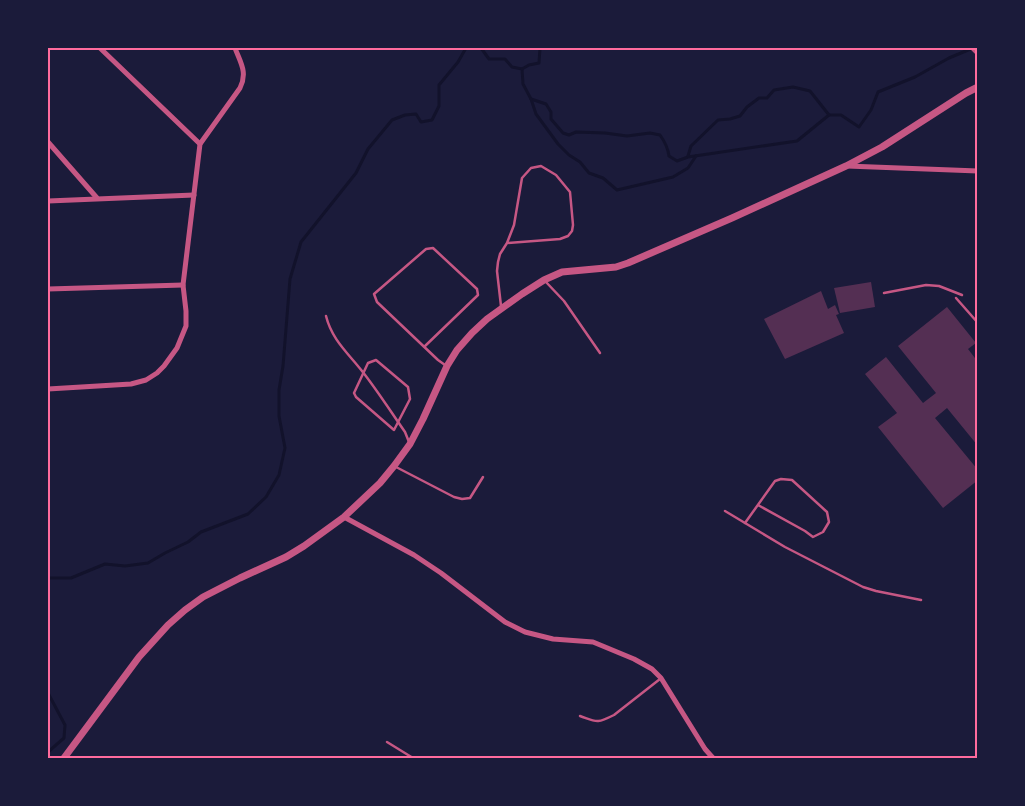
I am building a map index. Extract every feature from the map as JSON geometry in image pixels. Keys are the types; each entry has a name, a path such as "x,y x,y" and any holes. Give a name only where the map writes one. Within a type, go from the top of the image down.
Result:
{"street":[{"path":"100,48 200,144"},
{"path":"48,389 131,384 146,380 164,366 177,348 186,326 183,285 200,144 243,82 244,75 235,48"},
{"path":"64,758 69,754 139,657 184,610 210,593 286,557 304,546 344,517 380,482 410,444 446,366 457,350 487,319 544,280 562,272 616,267 628,263 846,166 882,147 978,87"},
{"path":"48,142 97,198"},
{"path":"846,166 978,171"},
{"path":"48,201 194,195"},
{"path":"48,289 183,285"},
{"path":"344,517 414,555 441,573 505,622 525,632 553,639 593,642 634,659 652,669 661,678 704,749 713,758"}],"lane":[{"path":"972,48 978,55"},
{"path":"501,309 497,271 498,262 500,254 508,243 514,225 522,178 531,168 541,166 556,174 570,192 572,231 568,236 560,239 508,243"},
{"path":"424,347 478,295 477,289 433,248 426,249 374,294 377,302 424,347 438,360 446,366"},
{"path":"544,280 564,301 600,353"},
{"path":"884,293 926,285 939,286 962,295"},
{"path":"956,298 978,323"},
{"path":"326,316 333,337 363,372 405,432 410,444"},
{"path":"376,360 408,387 410,399 398,424 394,430 356,397 354,393 368,362 376,360"},
{"path":"394,466 454,497 462,499 470,498 483,477"},
{"path":"745,523 758,504 775,481 781,479 792,480 827,512 829,522 824,532 813,537 758,504"},
{"path":"724,511 863,587 921,600"},
{"path":"580,716 597,722 606,719 614,715 661,678"},
{"path":"388,742 413,758"}],"building":[{"path":"871,282 875,307 840,313 834,288"},
{"path":"821,291 828,309 835,305 839,314 836,315 844,333 785,359 764,319"},
{"path":"947,307 976,343 968,349 978,362 978,446 947,408 935,418 978,470 978,480 943,508 878,427 897,413 865,374 886,357 923,403 936,393 898,346"}],"waterway":[{"path":"48,578 71,578 105,564 125,566 148,563 188,542 201,532 248,514 266,497 279,475 285,448 279,416 279,390 283,366 290,279 301,242 356,173 368,149 392,120 405,115 416,114 421,122 432,120 439,106 439,85 458,62 466,48"},
{"path":"481,48 489,59 505,59 512,67 522,69 523,84 531,99 546,104 551,112 551,119 563,133 569,135 576,132 627,136 650,133 660,135 666,145 669,156 677,161 688,157 797,141 829,115 841,115 859,127 871,110 878,92 915,77 949,58 973,48"},
{"path":"522,69 539,63 540,48"},
{"path":"688,156 691,146 718,120 740,116 747,107 759,98 767,98 774,90 793,87 810,91 829,115"},
{"path":"531,99 536,114 558,144 569,155 580,162 589,173 603,178 617,190 673,177 688,168 696,156"},
{"path":"48,693 65,725 64,738 48,752"}]}
